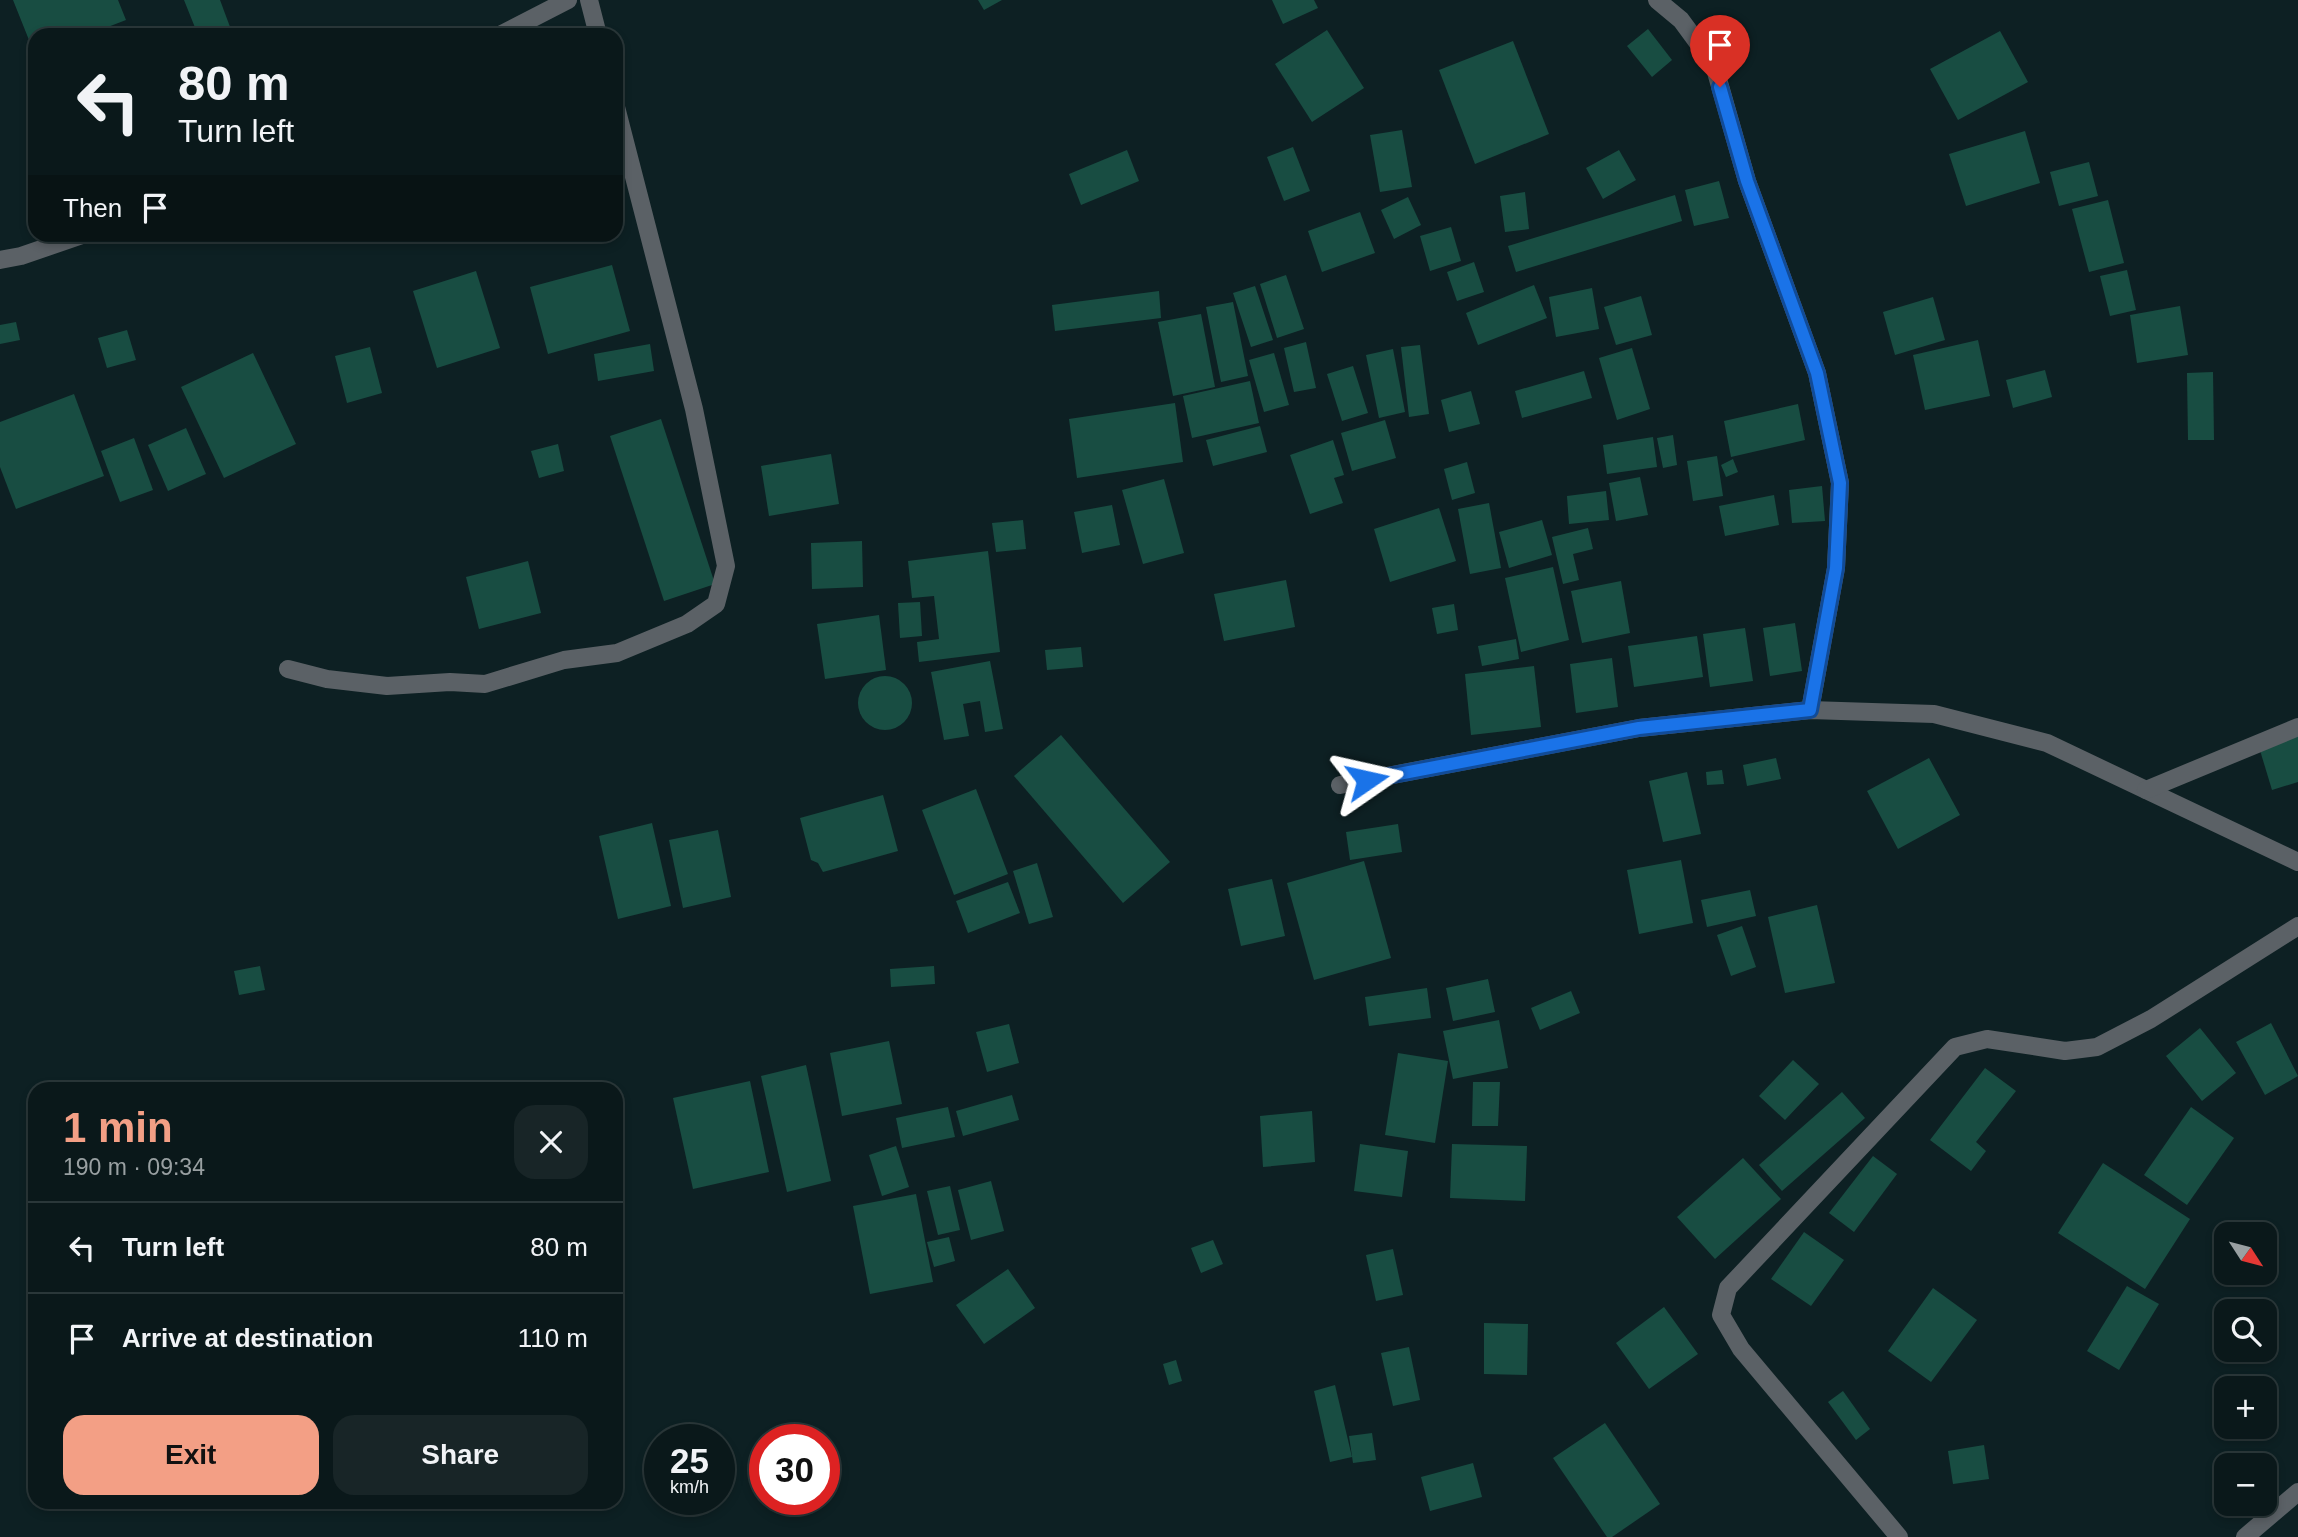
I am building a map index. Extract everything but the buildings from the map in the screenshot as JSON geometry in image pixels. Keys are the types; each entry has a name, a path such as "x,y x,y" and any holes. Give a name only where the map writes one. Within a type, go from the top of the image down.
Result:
{"street":[{"path":"514,28 568,0"},
{"path":"589,0 596,28"},
{"path":"1657,0 1681,20 1714,65 1747,181 1817,373 1840,483 1836,568 1810,710"},
{"path":"288,669 327,679 387,686 450,682 485,684 564,660 617,653 687,624 716,604 726,566 694,409 623,134"},
{"path":"0,260 62,242"},
{"path":"1340,785 1639,728 1810,710 1934,714 2047,743 2298,862"},
{"path":"2147,790 2298,727"},
{"path":"1899,1537 1741,1349 1721,1315 1728,1288 1955,1047 1987,1039 2065,1051 2097,1047 2151,1019 2298,926"},
{"path":"2245,1537 2298,1492"}],"route":[{"path":"1367,780 1639,728 1810,710 1836,568 1840,483 1817,373 1747,181 1720,87"}]}
